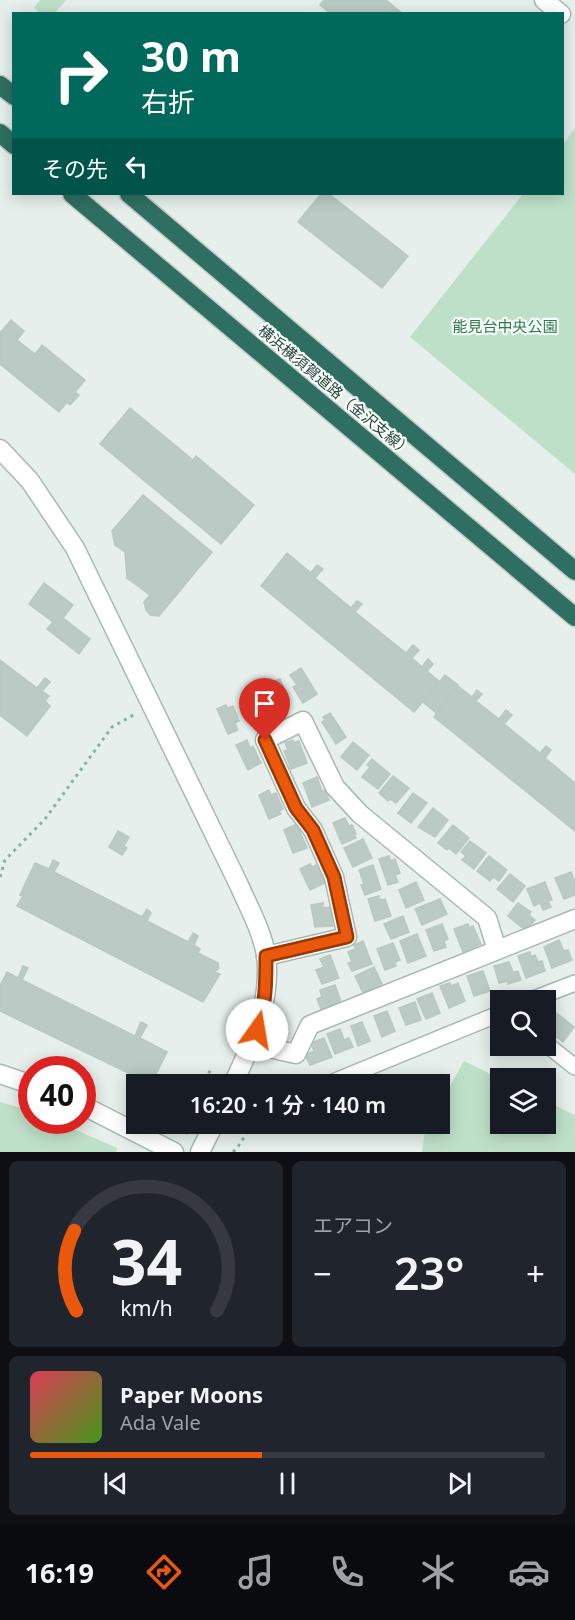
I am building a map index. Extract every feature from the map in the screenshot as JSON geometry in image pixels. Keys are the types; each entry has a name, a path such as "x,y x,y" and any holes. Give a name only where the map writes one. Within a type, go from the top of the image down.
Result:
{"highway":[{"path":"0,85 12,94"},
{"path":"0,133 12,143"},
{"name":"横浜横須賀道路（金沢支線）","path":"73,195 575,617"},
{"name":"横浜横須賀道路（金沢支線）","path":"130,195 575,571"}],"street":[{"path":"544,0 559,12"},
{"path":"0,449 30,481 75,548 259,930 266,956 266,985 262,1017 252,1044 231,1074"},
{"path":"266,956 347,937 334,877 313,830 296,808 265,740 303,721 335,787 360,814 486,918 497,950"},
{"path":"252,1044 296,1054 310,1026 575,919"},
{"path":"555,990 575,982"},
{"path":"352,1074 490,1018"},
{"path":"556,1052 575,1067"},
{"path":"0,1074 18,1080"},
{"path":"96,1112 174,1152"},
{"path":"200,1152 209,1134"}],"path":[{"path":"0,877 5,860 45,819 112,727 152,706"},
{"path":"233,1152 246,1134"}],"green space":[{"path":"40,0 66,0 56,12 39,12 34,8"},
{"name":"能見台中央公園","path":"575,128 575,474 410,337 522,195 564,195 564,143"},
{"path":"464,1061 490,1074 490,1134 556,1134 556,1106 575,1115 575,1152 422,1152 424,1134 450,1134 450,1086"},
{"path":"0,1102 18,1107 18,1134 85,1134 117,1148 116,1152 0,1152"}],"building":[{"path":"324,0 386,0 401,12 329,12 320,5"},
{"path":"320,195 330,195 408,256 382,288 298,222"},
{"path":"11,320 24,331 17,340 35,354 42,345 85,380 75,392 79,395 70,405 67,402 59,412 0,364 0,333"},
{"path":"130,408 193,460 196,456 254,505 221,544 100,444"},
{"path":"143,495 212,552 159,616 150,615 146,610 144,602 150,595 127,578 125,552 115,545 112,531"},
{"path":"287,553 311,573 317,565 323,569 315,578 351,608 357,601 362,604 355,612 406,653 413,645 419,650 412,658 422,667 428,659 433,664 427,671 440,682 414,712 261,586"},
{"path":"44,583 73,605 63,618 90,639 79,654 47,629 53,622 29,604"},
{"path":"0,660 37,688 45,678 50,682 42,691 49,696 45,701 50,706 27,736 0,715"},
{"path":"301,668 317,694 303,703 293,687 297,685 290,675"},
{"path":"445,675 458,685 436,713 423,702"},
{"path":"280,679 287,696 283,697 286,703 275,707 265,685"},
{"path":"458,686 472,697 477,690 482,694 476,701 499,719 506,710 512,715 504,724 540,753 546,746 551,750 545,758 575,783 575,831 434,717"},
{"path":"257,690 266,716 255,722 243,696"},
{"path":"226,705 228,708 233,706 239,721 235,723 238,730 228,734 217,709"},
{"path":"330,713 346,737 336,744 322,722 325,720 323,717"},
{"path":"247,740 250,748 253,746 261,763 248,770 236,745"},
{"path":"293,740 294,743 299,741 307,763 291,769 284,751 288,750 285,743"},
{"path":"353,742 369,755 357,770 341,757"},
{"path":"372,759 390,774 378,789 362,777 370,767 367,765"},
{"path":"393,776 409,788 396,803 390,799 388,801 379,793"},
{"path":"317,777 322,791 325,790 329,800 312,807 303,783"},
{"path":"269,790 271,795 276,793 283,809 279,811 281,814 269,819 259,795"},
{"path":"413,793 427,803 411,823 398,813"},
{"path":"433,808 448,820 435,837 418,827"},
{"path":"345,818 349,826 352,825 356,838 342,844 333,823"},
{"path":"297,824 307,848 293,853 284,830"},
{"path":"453,825 469,838 456,854 438,843"},
{"path":"118,831 129,837 124,846 127,848 122,855 109,847"},
{"path":"363,839 372,858 353,867 344,848"},
{"path":"470,841 486,853 474,869 462,860 466,856 461,852"},
{"path":"389,856 391,861 395,859 400,873 395,875 398,882 388,885 379,859"},
{"path":"489,856 507,870 499,881 493,877 490,881 477,871"},
{"path":"53,860 59,863 54,872 142,917 147,909 151,913 147,921 188,942 193,933 198,936 194,945 200,949 198,953 218,963 219,968 215,972 220,974 203,1002 17,906 35,863 49,869"},
{"path":"310,864 312,867 316,865 325,883 310,890 300,869"},
{"path":"373,865 381,889 365,895 359,870"},
{"path":"571,872 575,882 575,895 564,899 555,878"},
{"path":"510,874 525,886 513,902 497,889"},
{"path":"416,882 424,900 406,908 399,890"},
{"path":"545,882 552,900 548,901 551,907 543,910 540,903 534,906 527,889"},
{"path":"379,896 380,900 385,899 391,916 375,921 368,899"},
{"path":"440,899 447,914 422,925 415,909"},
{"path":"323,903 323,908 330,907 333,926 315,927 311,905"},
{"path":"518,903 531,912 529,915 535,920 526,931 508,916"},
{"path":"403,916 409,932 391,939 384,924"},
{"path":"442,924 448,939 444,941 446,947 434,951 426,930"},
{"path":"468,924 469,928 473,926 481,944 463,952 454,929"},
{"path":"417,934 426,956 408,963 400,941"},
{"path":"559,940 564,951 568,950 572,960 552,968 544,947"},
{"path":"363,941 372,964 352,971 348,963 352,962 348,952 355,949 354,945"},
{"path":"393,943 400,960 395,962 396,966 385,970 377,949"},
{"path":"530,952 531,957 535,955 538,962 542,961 545,971 526,978 518,956"},
{"path":"330,955 339,978 322,984 316,970 324,967 320,959"},
{"path":"509,962 513,972 518,971 521,980 508,984 507,981 499,983 494,966"},
{"path":"23,966 28,968 22,980 135,1036 141,1022 147,1025 140,1038 167,1052 156,1074 130,1074 0,1011 0,986 7,972 18,978"},
{"path":"374,967 382,984 363,993 355,976"},
{"path":"483,971 490,991 474,996 467,976"},
{"path":"450,983 451,986 458,983 465,1001 449,1008 440,986"},
{"path":"335,985 341,1002 322,1012 317,999 322,997 320,990"},
{"path":"432,993 440,1013 426,1019 417,999"},
{"path":"415,1002 421,1020 406,1025 399,1008"},
{"path":"387,1011 395,1031 382,1037 374,1016"},
{"path":"556,1013 574,1027 563,1042 556,1037"},
{"path":"362,1022 370,1041 358,1046 351,1026"},
{"path":"340,1029 344,1040 349,1038 353,1047 335,1054 327,1034"},
{"path":"324,1038 332,1057 310,1065 305,1055 314,1051 311,1043"}],"route":[{"path":"257,1030 262,1017 266,985 266,956 347,937 334,877 313,830 296,808 265,740"}]}
